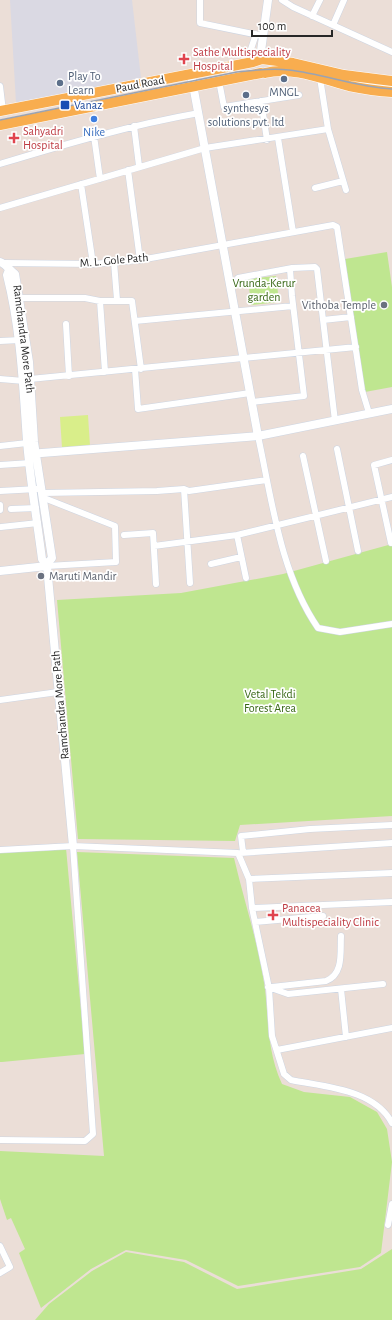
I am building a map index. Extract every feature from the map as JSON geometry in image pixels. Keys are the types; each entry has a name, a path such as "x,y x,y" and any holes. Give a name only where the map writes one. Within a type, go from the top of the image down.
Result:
{"main road":[{"path":"262,60 270,68 263,73"},
{"name":"Paud Road","path":"1,111 262,60 308,66 352,76 392,81"},
{"name":"Paud Road","path":"0,125 263,73 291,72 368,90 392,92"}],"street":[{"path":"200,0 200,23 260,35"},
{"path":"262,60 260,35 268,0"},
{"path":"282,0 312,16 392,52"},
{"path":"293,7 296,0"},
{"path":"312,16 320,0"},
{"path":"333,25 344,0"},
{"path":"250,52 260,35"},
{"path":"191,74 251,402 277,526 290,570 306,610 318,628 340,632 392,624"},
{"path":"320,78 328,129 346,190"},
{"path":"219,81 224,107 299,95"},
{"path":"0,86 1,111"},
{"path":"261,101 267,140"},
{"path":"0,164 94,136 198,113"},
{"path":"134,126 140,166"},
{"path":"0,208 205,148 267,140 328,129"},
{"path":"94,136 100,179"},
{"path":"278,138 293,232"},
{"path":"128,170 140,260"},
{"path":"315,188 343,181"},
{"path":"82,184 93,264"},
{"name":"M. L. Gole Path","path":"5,265 93,264 140,260 332,225 337,228 351,317"},
{"path":"114,262 117,300"},
{"name":"Ramchandra More Path","path":"5,265 15,274 27,344 27,443 33,454 30,463 40,492 36,508 42,559 47,565 73,846"},
{"name":"Ramchandra More Path","path":"5,265 27,380 33,454 52,558 47,565"},
{"path":"238,278 290,269 317,268 335,421"},
{"path":"251,402 304,396 298,354 290,269"},
{"path":"19,298 85,298 100,301 132,300 138,369 138,409 250,393"},
{"path":"100,301 105,372"},
{"path":"135,321 293,306"},
{"path":"324,320 351,317 362,390 369,413"},
{"path":"66,324 69,376"},
{"path":"0,341 20,340"},
{"path":"0,380 27,380 356,347"},
{"path":"33,454 258,436 392,409"},
{"path":"0,446 27,443"},
{"path":"337,449 358,551"},
{"path":"303,456 326,560"},
{"path":"391,543 374,465 392,460"},
{"path":"0,465 30,463"},
{"path":"0,492 157,491 184,489 189,491 267,480"},
{"path":"184,489 190,583"},
{"path":"0,571 47,565 116,562 114,526 40,492"},
{"path":"154,546 187,543 237,535 392,497"},
{"path":"0,505 0,510"},
{"path":"11,509 36,508"},
{"path":"1,527 38,523"},
{"path":"124,535 153,533 156,584"},
{"path":"237,535 246,578"},
{"path":"211,564 241,558"},
{"path":"0,700 58,692"},
{"path":"392,825 310,829 241,836 240,853 249,879 252,908 268,987 272,1036 284,1074 288,1078 355,1094 382,1110 392,1123"},
{"path":"0,850 73,846 240,853 392,843"},
{"path":"0,1140 85,1141 93,1134 73,846"},
{"path":"249,879 392,873"},
{"path":"252,908 392,902"},
{"path":"255,922 323,916"},
{"path":"268,987 326,981 333,978 339,969 341,936"},
{"path":"268,987 288,994 383,984"},
{"path":"341,989 346,1037"},
{"path":"277,1050 392,1028"},
{"path":"388,1225 392,1204"},
{"path":"0,1246 10,1267 0,1273"}],"shaded area":[{"name":"Vanaz","path":"10,0 132,0 141,78 16,103"}],"green space":[{"path":"387,252 392,287 392,387 365,392 345,259"},
{"name":"Vrunda-Kerur garden","path":"276,276 279,302 251,305 248,279"},
{"path":"88,415 90,446 62,448 60,417"},
{"name":"Vetal Tekdi Forest Area","path":"392,544 392,816 240,825 235,841 78,839 57,600 181,593 283,574"},
{"path":"66,848 85,1054 0,1062 0,851"},
{"path":"77,852 234,858 259,956 265,989 271,1048 277,1072 282,1084 304,1092 350,1097 377,1112 387,1129 392,1162 381,1253 360,1267 238,1286 186,1260 126,1250 91,1269 41,1308 19,1253 25,1249 11,1218 7,1220 0,1199 0,1151 104,1156"},
{"path":"392,1249 392,1320 35,1320 49,1304 92,1271 126,1252 184,1262 237,1289 361,1269"}],"railway":[{"path":"0,120 237,72 256,70 289,70 315,74 366,86 392,89"}],"place":[{"name":"Sathe Multispeciality Hospital","path":"184,59"},
{"name":"MNGL","path":"284,79"},
{"name":"Play To Learn","path":"60,83"},
{"name":"synthesys solutions pvt. ltd","path":"246,95"},
{"name":"Vanaz","path":"65,105"},
{"name":"Nike","path":"94,119"},
{"name":"Sahyadri Hospital","path":"14,138"},
{"name":"Vithoba Temple","path":"384,305"},
{"name":"Maruti Mandir","path":"41,576"},
{"name":"Panacea Multispeciality Clinic","path":"273,915"}]}
